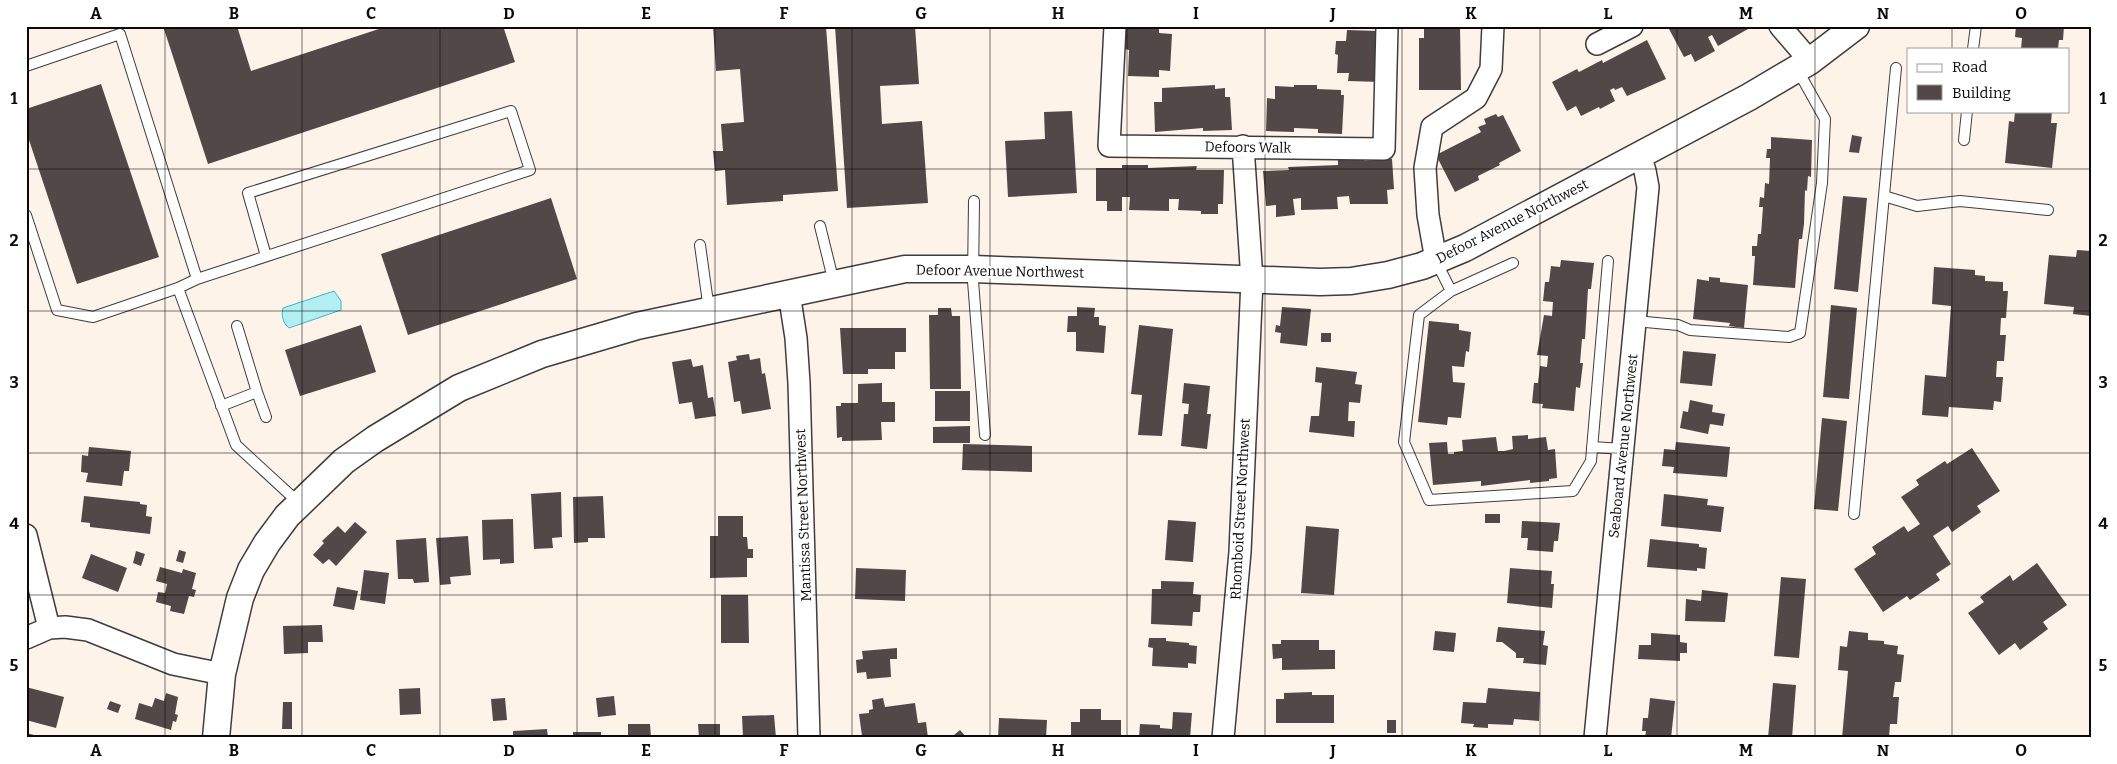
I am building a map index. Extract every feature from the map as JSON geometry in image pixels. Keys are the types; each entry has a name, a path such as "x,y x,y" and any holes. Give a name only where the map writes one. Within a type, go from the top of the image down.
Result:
{"street":[{"name":"Defoors Walk","path":"1115,26 1110,146 1384,148 1387,26"},
{"path":"1436,260 1428,215 1425,168 1432,127 1476,98 1491,69 1493,26"},
{"path":"1597,44 1632,26"},
{"path":"1780,26 1803,64"},
{"name":"Defoor Avenue Northwest","path":"216,738 222,674 240,598 251,570 266,543 299,503 344,461 459,388 542,354 637,326 789,292 905,269 973,269 1320,282 1351,281 1388,275 1436,260 1465,248 1640,155 1749,97 1803,64 1856,26"},
{"name":"Rhomboid Street Northwest","path":"1223,738 1240,552 1252,280 1243,146"},
{"name":"Seaboard Avenue Northwest","path":"1595,738 1648,187 1646,171 1640,155"},
{"name":"Mantissa Street Northwest","path":"789,292 796,338 799,383 809,738"},
{"path":"26,535 49,628"},
{"path":"26,638 49,628 65,626 88,630 173,664 222,674"}],"lane":[{"path":"1974,48 1976,26"},
{"path":"26,66 120,34 197,279"},
{"path":"1635,321 1678,325 1690,330 1790,337 1800,333 1822,183 1825,119 1803,64"},
{"path":"1854,514 1896,68"},
{"path":"26,215 58,310 93,317 178,288 197,279 530,170 511,112 248,193 266,256"},
{"path":"1964,140 1967,112"},
{"path":"1884,196 1917,206 1960,201 2048,210"},
{"path":"974,201 973,269 985,434"},
{"path":"820,226 834,283"},
{"path":"700,245 710,310"},
{"path":"1436,260 1451,291"},
{"path":"1512,263 1451,291 1419,315 1404,442 1429,500 1573,491 1591,461 1608,261"},
{"path":"178,288 236,445 299,503"},
{"path":"237,326 266,416"},
{"path":"221,406 257,392"},
{"path":"1592,447 1623,449"}],"water":[{"path":"334,291 341,301 341,310 289,328 285,324 282,317 283,308"}],"building":[{"path":"163,26 237,26 251,71 388,26 503,26 515,62 208,164"},
{"path":"713,26 826,26 838,191 783,195 783,201 727,205 725,170 715,171 713,151 723,151 721,124 744,122 740,69 716,71"},
{"path":"835,26 915,26 919,84 880,86 882,124 922,121 928,203 847,208"},
{"path":"1126,26 1159,27 1159,33 1172,34 1170,71 1159,70 1159,77 1128,76 1129,50 1125,49"},
{"path":"1424,26 1460,26 1461,90 1419,90 1419,38 1424,38"},
{"path":"1675,26 1746,26 1748,29 1718,46 1712,35 1708,37 1715,51 1695,62 1691,54 1684,57 1669,29"},
{"path":"2016,26 2064,26 2063,40 2059,40 2058,48 2021,48 2022,38 2015,37"},
{"path":"1347,30 1379,31 1381,82 1348,81 1349,73 1337,73 1338,55 1335,54 1336,41 1346,41"},
{"path":"1647,40 1666,79 1627,96 1622,87 1615,90 1614,88 1610,90 1615,101 1581,116 1576,106 1567,111 1552,82 1577,69 1579,72 1602,60 1603,63"},
{"path":"101,84 159,257 77,284 26,131 26,109"},
{"path":"1215,85 1215,89 1225,88 1225,97 1230,97 1232,130 1203,131 1203,128 1155,132 1154,102 1162,102 1162,88"},
{"path":"1294,85 1317,85 1317,89 1341,90 1341,95 1344,95 1342,134 1318,133 1318,129 1294,128 1294,132 1266,131 1267,98 1275,99 1275,86 1294,87"},
{"path":"1072,111 1077,193 1008,197 1005,141 1045,139 1044,112"},
{"path":"2015,112 2052,112 2051,123 2057,123 2052,168 2005,163 2009,121 2014,122"},
{"path":"1496,114 1498,117 1503,115 1521,151 1499,163 1500,165 1478,176 1479,180 1455,192 1436,155 1481,132 1478,127 1486,124 1484,119"},
{"path":"1852,135 1862,137 1859,153 1849,152"},
{"path":"1771,137 1812,140 1811,177 1808,176 1807,191 1805,190 1804,224 1802,239 1799,239 1795,288 1753,285 1755,256 1752,256 1752,246 1757,246 1758,234 1761,234 1763,207 1759,207 1760,197 1764,198 1765,183 1769,184 1770,158 1766,158 1767,149 1771,149"},
{"path":"1364,159 1364,161 1392,159 1394,189 1387,190 1388,204 1350,204 1349,196 1337,197 1338,209 1301,210 1301,198 1293,199 1295,215 1276,217 1276,205 1266,206 1263,171 1289,170 1288,167 1338,165 1338,160"},
{"path":"1122,165 1148,165 1148,168 1197,166 1196,170 1224,170 1223,204 1218,204 1218,214 1201,214 1201,211 1178,210 1179,199 1169,199 1169,211 1129,210 1130,197 1122,197 1122,211 1107,211 1107,201 1096,201 1096,168 1122,168"},
{"path":"1843,196 1867,198 1858,292 1834,289"},
{"path":"551,198 577,279 408,335 381,254"},
{"path":"2077,250 2091,251 2091,316 2073,314 2074,307 2044,304 2049,255 2076,257"},
{"path":"1561,260 1594,263 1591,289 1588,289 1585,339 1582,339 1580,363 1583,363 1580,388 1576,387 1574,411 1542,408 1543,404 1532,403 1534,383 1538,383 1540,366 1547,367 1548,356 1537,355 1544,315 1552,316 1553,302 1543,301 1545,282 1549,282 1551,266 1560,267"},
{"path":"1934,267 1975,270 1975,275 1985,276 1985,281 2003,282 2003,291 2008,291 2006,318 2001,318 2000,335 2006,335 2004,361 1997,361 1996,377 2003,377 2001,402 1994,401 1993,410 1949,407 1948,417 1922,415 1925,375 1946,377 1951,306 1932,304"},
{"path":"1709,277 1720,278 1720,282 1748,285 1744,328 1729,326 1730,323 1693,319 1697,279 1709,281"},
{"path":"1831,305 1857,308 1849,399 1823,397"},
{"path":"1077,307 1095,308 1094,317 1099,317 1099,325 1106,326 1104,353 1076,351 1076,332 1067,332 1068,316 1077,316"},
{"path":"1282,307 1311,309 1307,346 1280,343 1281,333 1275,332 1276,325 1280,326"},
{"path":"938,308 951,308 952,316 960,316 961,389 930,389 929,315 938,315"},
{"path":"1429,321 1459,324 1459,330 1471,332 1469,352 1466,351 1464,367 1452,366 1453,382 1465,383 1461,418 1448,417 1447,425 1418,422"},
{"path":"361,325 376,372 300,396 285,350"},
{"path":"1139,325 1173,329 1162,436 1138,435 1142,395 1131,394"},
{"path":"840,328 906,328 906,352 895,352 895,369 868,369 868,374 843,374"},
{"path":"1321,333 1331,333 1331,342 1321,342"},
{"path":"1683,351 1716,354 1712,386 1680,383"},
{"path":"749,354 750,360 760,358 762,374 765,373 771,409 742,414 740,401 734,402 728,362 737,360 736,356"},
{"path":"691,359 693,367 703,365 708,398 713,397 716,416 695,419 692,402 679,404 672,362"},
{"path":"1316,367 1357,372 1355,384 1362,385 1360,403 1349,402 1348,421 1355,421 1354,437 1309,432 1311,416 1319,416 1322,383 1315,382"},
{"path":"882,383 882,402 895,402 895,422 881,422 882,440 842,441 842,437 837,438 836,406 841,406 841,403 858,403 858,384"},
{"path":"1184,383 1210,386 1207,414 1211,414 1207,449 1181,446 1184,414 1188,414 1189,404 1182,403"},
{"path":"935,391 970,391 970,421 935,421"},
{"path":"1690,400 1713,405 1712,412 1725,414 1723,426 1710,424 1708,434 1680,428 1683,411 1688,412"},
{"path":"1822,418 1847,421 1838,511 1814,509"},
{"path":"970,426 970,443 933,443 933,427"},
{"path":"1528,435 1528,439 1546,437 1548,450 1555,449 1557,478 1530,483 1530,480 1481,486 1481,481 1433,485 1429,443 1447,442 1448,454 1454,454 1454,452 1463,451 1462,440 1496,437 1498,451 1504,451 1513,449 1512,436"},
{"path":"1676,442 1730,447 1727,477 1673,473 1674,467 1662,466 1664,449 1675,450"},
{"path":"963,444 1032,446 1032,472 962,470"},
{"path":"89,447 131,451 129,471 124,471 122,486 86,482 88,473 81,472 82,455 88,456"},
{"path":"1972,448 2000,491 1977,506 1981,512 1952,532 1948,526 1933,536 1951,564 1936,574 1940,580 1910,600 1907,596 1883,612 1854,569 1876,554 1872,547 1904,526 1908,532 1920,524 1901,497 1919,485 1916,480 1945,461 1947,464"},
{"path":"561,492 562,537 552,538 553,548 534,549 531,494"},
{"path":"1664,494 1708,499 1707,505 1724,507 1721,532 1661,526"},
{"path":"84,496 140,502 140,504 147,505 146,516 152,517 150,534 90,527 90,523 81,522"},
{"path":"603,496 605,538 588,538 588,542 574,543 573,497"},
{"path":"1485,514 1500,514 1500,523 1485,523"},
{"path":"718,516 743,516 743,537 747,537 748,549 753,549 753,558 747,558 747,577 710,578 710,536 718,536"},
{"path":"513,519 514,563 500,564 500,559 483,560 482,520"},
{"path":"1168,520 1196,522 1193,562 1165,560"},
{"path":"1522,521 1560,523 1558,541 1554,541 1553,552 1527,550 1528,538 1521,538"},
{"path":"355,522 367,532 336,566 329,559 323,564 313,555 324,543 322,541 338,526 345,533"},
{"path":"1306,526 1339,529 1334,595 1301,593"},
{"path":"468,536 471,575 450,577 451,584 440,585 436,538"},
{"path":"426,538 429,582 414,583 413,579 398,579 396,540"},
{"path":"1650,539 1699,544 1699,547 1707,548 1705,569 1697,568 1697,571 1647,567"},
{"path":"179,550 186,552 183,563 176,561"},
{"path":"136,551 145,554 141,566 133,563"},
{"path":"91,554 127,568 118,592 82,578"},
{"path":"2037,563 2067,605 2043,622 2048,629 2020,650 2015,643 1999,655 1968,613 1984,602 1980,597 2010,575 2013,581"},
{"path":"160,567 182,573 183,569 196,573 192,589 196,590 194,597 189,596 184,614 170,611 171,606 156,602 158,592 165,593 167,584 156,581"},
{"path":"856,568 906,570 905,601 855,599"},
{"path":"1510,568 1552,571 1551,584 1554,584 1552,608 1507,603"},
{"path":"364,570 389,573 385,604 360,600"},
{"path":"1781,577 1806,579 1799,658 1774,656"},
{"path":"1161,581 1194,582 1193,594 1201,595 1200,612 1193,612 1192,626 1151,624 1152,589 1161,589"},
{"path":"337,587 358,591 354,610 333,606"},
{"path":"1702,590 1728,593 1725,622 1685,621 1686,599 1701,601"},
{"path":"721,595 748,595 749,643 721,643"},
{"path":"322,625 323,642 308,642 308,653 284,654 283,626"},
{"path":"1498,627 1545,631 1543,645 1548,646 1546,665 1523,663 1524,658 1516,658 1516,653 1502,642 1496,642"},
{"path":"1435,631 1456,633 1454,652 1433,650"},
{"path":"1849,631 1868,633 1868,640 1884,641 1884,644 1898,646 1897,654 1904,655 1901,682 1895,682 1893,697 1899,697 1897,724 1890,724 1889,738 1842,738 1848,671 1838,670 1840,646 1847,647"},
{"path":"1651,633 1680,635 1680,642 1687,643 1687,653 1680,653 1680,661 1638,659 1639,645 1651,645"},
{"path":"1149,638 1166,638 1166,641 1189,643 1189,645 1197,646 1196,664 1188,663 1188,668 1152,666 1153,648 1148,647"},
{"path":"1281,640 1319,640 1319,650 1335,650 1335,669 1282,670 1282,658 1273,659 1272,644 1281,644"},
{"path":"897,648 897,659 890,659 891,677 867,679 866,672 857,673 856,660 863,659 862,651"},
{"path":"1773,683 1796,685 1792,738 1768,738"},
{"path":"26,687 64,697 56,728 26,720"},
{"path":"420,688 421,714 400,715 399,689"},
{"path":"1488,688 1540,692 1539,721 1514,719 1513,725 1488,724 1488,728 1473,727 1474,724 1461,723 1463,702 1486,703"},
{"path":"1312,692 1312,695 1334,695 1334,723 1276,723 1276,699 1284,699 1284,693"},
{"path":"166,693 178,697 175,714 178,715 176,722 173,721 171,730 135,719 139,703 152,707 155,698 164,701"},
{"path":"614,696 616,715 598,717 596,698"},
{"path":"505,698 507,720 493,721 491,699"},
{"path":"883,698 885,707 915,703 918,723 926,722 928,738 873,738 872,735 862,736 859,714 869,713 869,710 873,709 872,700"},
{"path":"1650,698 1675,701 1671,738 1645,738 1646,731 1642,731 1643,718 1648,718"},
{"path":"110,701 121,705 118,713 107,709"},
{"path":"283,702 292,702 292,729 282,729"},
{"path":"1080,709 1101,709 1101,720 1121,720 1121,738 1071,738 1071,722 1080,722"},
{"path":"1173,712 1192,713 1190,738 1139,738 1140,724 1160,725 1160,728 1172,729"},
{"path":"774,715 776,738 743,738 742,716"},
{"path":"999,718 1047,720 1046,738 998,738"},
{"path":"1387,720 1396,720 1396,733 1387,733"},
{"path":"628,724 650,724 651,738 628,738"},
{"path":"698,724 720,724 720,738 699,738"},
{"path":"547,729 548,738 513,738 513,731"},
{"path":"960,730 967,738 956,738 954,735"},
{"path":"573,732 601,732 601,738 573,738"},
{"path":"26,733 42,737 42,738 26,738"},
{"path":"1532,735 1553,736 1553,738 1532,738"}]}
